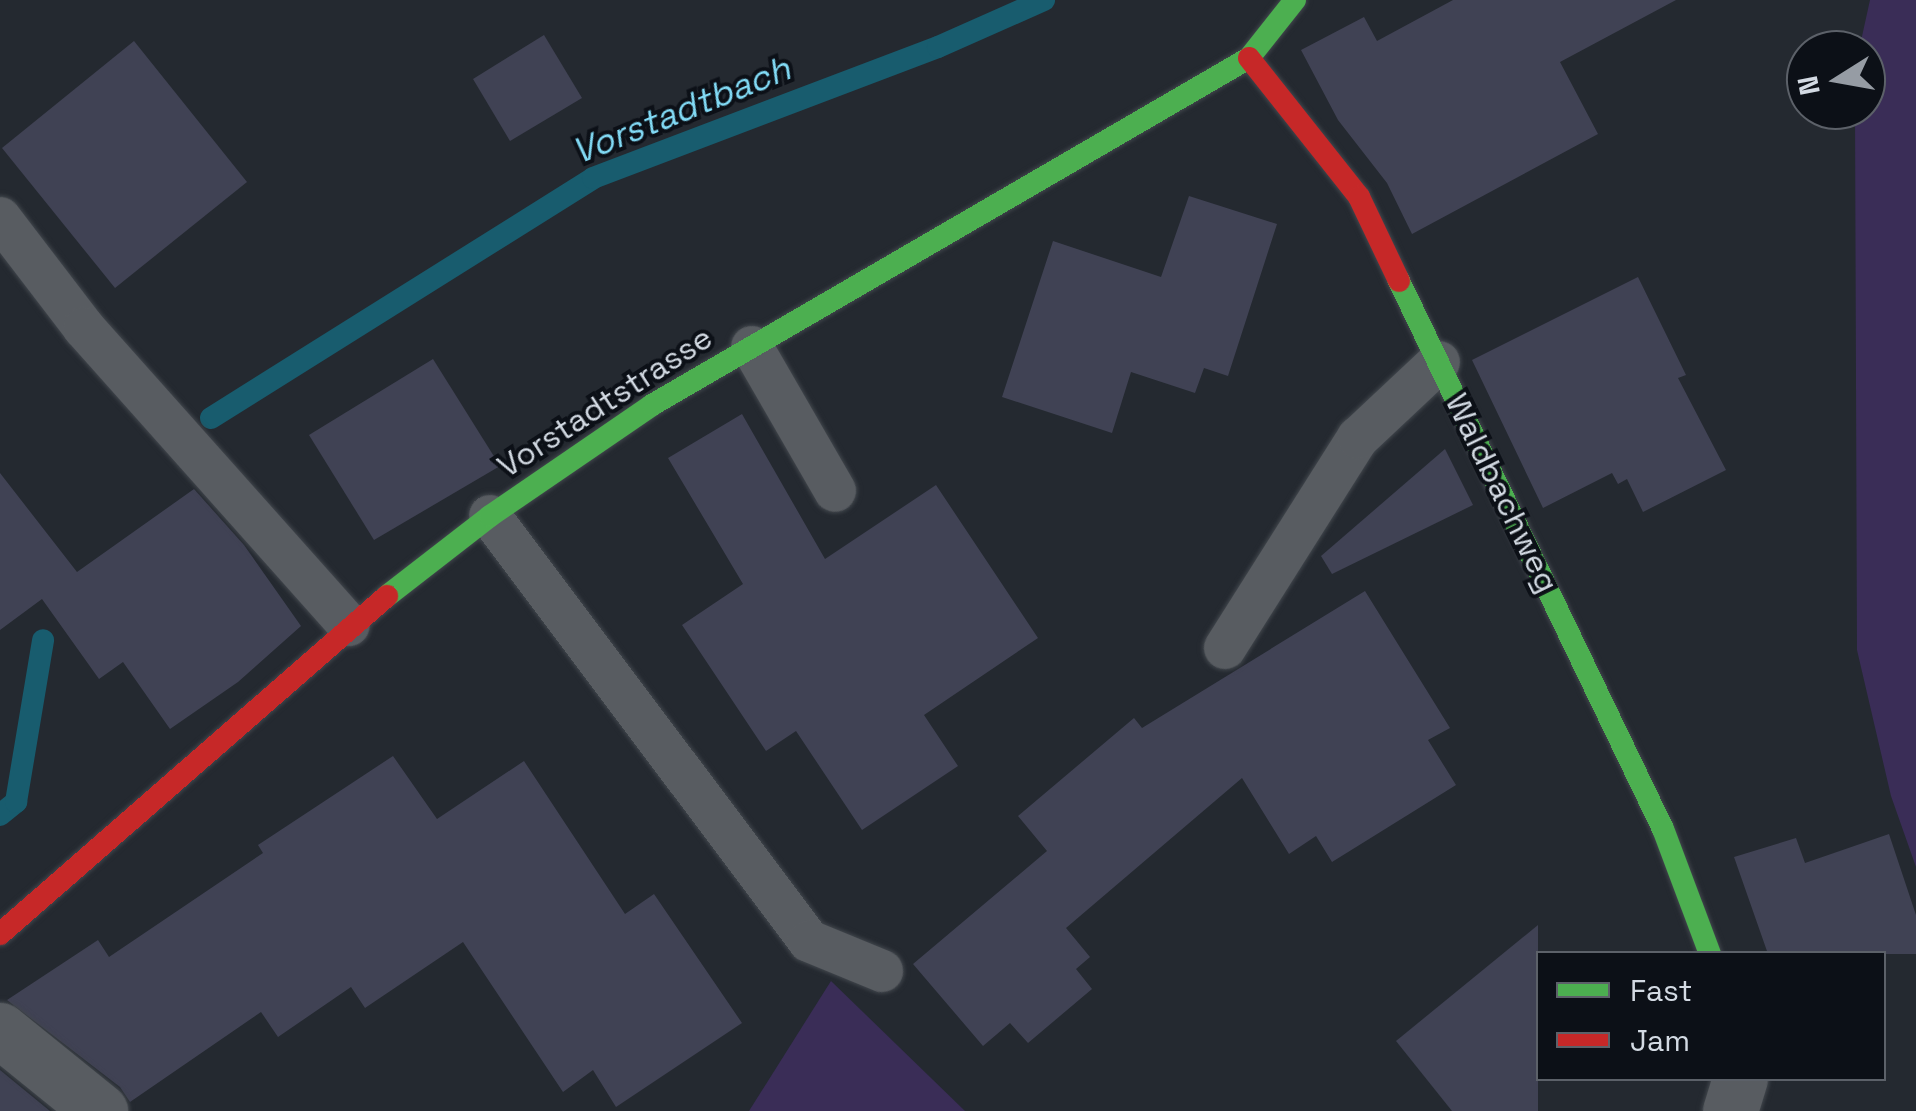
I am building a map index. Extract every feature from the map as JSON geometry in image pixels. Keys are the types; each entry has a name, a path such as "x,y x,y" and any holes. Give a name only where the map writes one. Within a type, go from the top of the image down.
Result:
{"street":[{"name":"Vorstadtstrasse","path":"0,934 349,624 490,516 652,405 1249,58 1295,0"},
{"name":"Waldbachweg","path":"1249,58 1359,197 1663,829 1709,951"},
{"path":"0,1030 100,1111"},
{"path":"1730,1111 1739,1081"}],"lane":[{"path":"0,218 84,328 349,624"},
{"path":"752,347 835,491"},
{"path":"1225,648 1358,438 1439,362"},
{"path":"490,516 809,942 882,971"}],"shaded area":[{"path":"1870,0 1916,0 1916,867 1891,796 1857,650 1855,130 1886,130 1886,30 1863,30"},
{"path":"831,981 965,1111 749,1111"}],"building":[{"path":"1453,0 1676,0 1560,62 1598,134 1412,234 1387,183 1338,120 1301,50 1364,17 1377,41"},
{"path":"544,35 582,98 510,141 473,79"},
{"path":"134,41 247,182 115,288 2,148"},
{"path":"1189,196 1277,224 1228,376 1204,368 1195,393 1131,372 1112,433 1002,397 1053,241 1161,277"},
{"path":"1638,277 1686,375 1678,378 1726,470 1643,512 1627,479 1618,484 1612,473 1543,508 1472,360"},
{"path":"433,359 500,466 374,540 309,435"},
{"path":"742,414 825,559 936,485 1038,638 924,715 958,766 862,830 796,731 766,751 682,625 743,584 668,458"},
{"path":"1445,449 1473,505 1332,574 1321,556"},
{"path":"0,473 77,572 194,489 244,545 301,626 238,682 170,729 123,662 99,679 42,599 0,630"},
{"path":"1365,591 1450,728 1428,740 1456,785 1332,862 1316,836 1289,854 1242,778 1066,928 1090,957 1076,969 1092,989 1028,1043 1010,1023 983,1046 913,964 1047,851 1018,816 1134,718 1142,728"},
{"path":"393,756 437,819 524,761 625,914 654,894 742,1023 616,1107 593,1070 563,1092 463,942 365,1008 351,987 278,1037 261,1012 130,1102 120,1087 7,1000 98,940 109,957 263,853 258,845"},
{"path":"1889,834 1916,915 1916,954 1767,951 1734,857 1796,838 1805,863"},
{"path":"1538,925 1538,1111 1452,1111 1396,1041"},
{"path":"0,1070 50,1111 0,1111"}],"waterway":[{"name":"Vorstadtbach","path":"211,418 593,178 938,47 1044,0"},
{"name":"Vorstadtbach","path":"0,815 16,802 43,640"}],"traffic: fast":[{"path":"387,596 490,516 652,405 1249,58 1295,0"},
{"path":"1399,281 1663,829 1709,951"}],"traffic: jam":[{"path":"1249,58 1359,197 1399,281"},
{"path":"0,934 387,596"}]}
